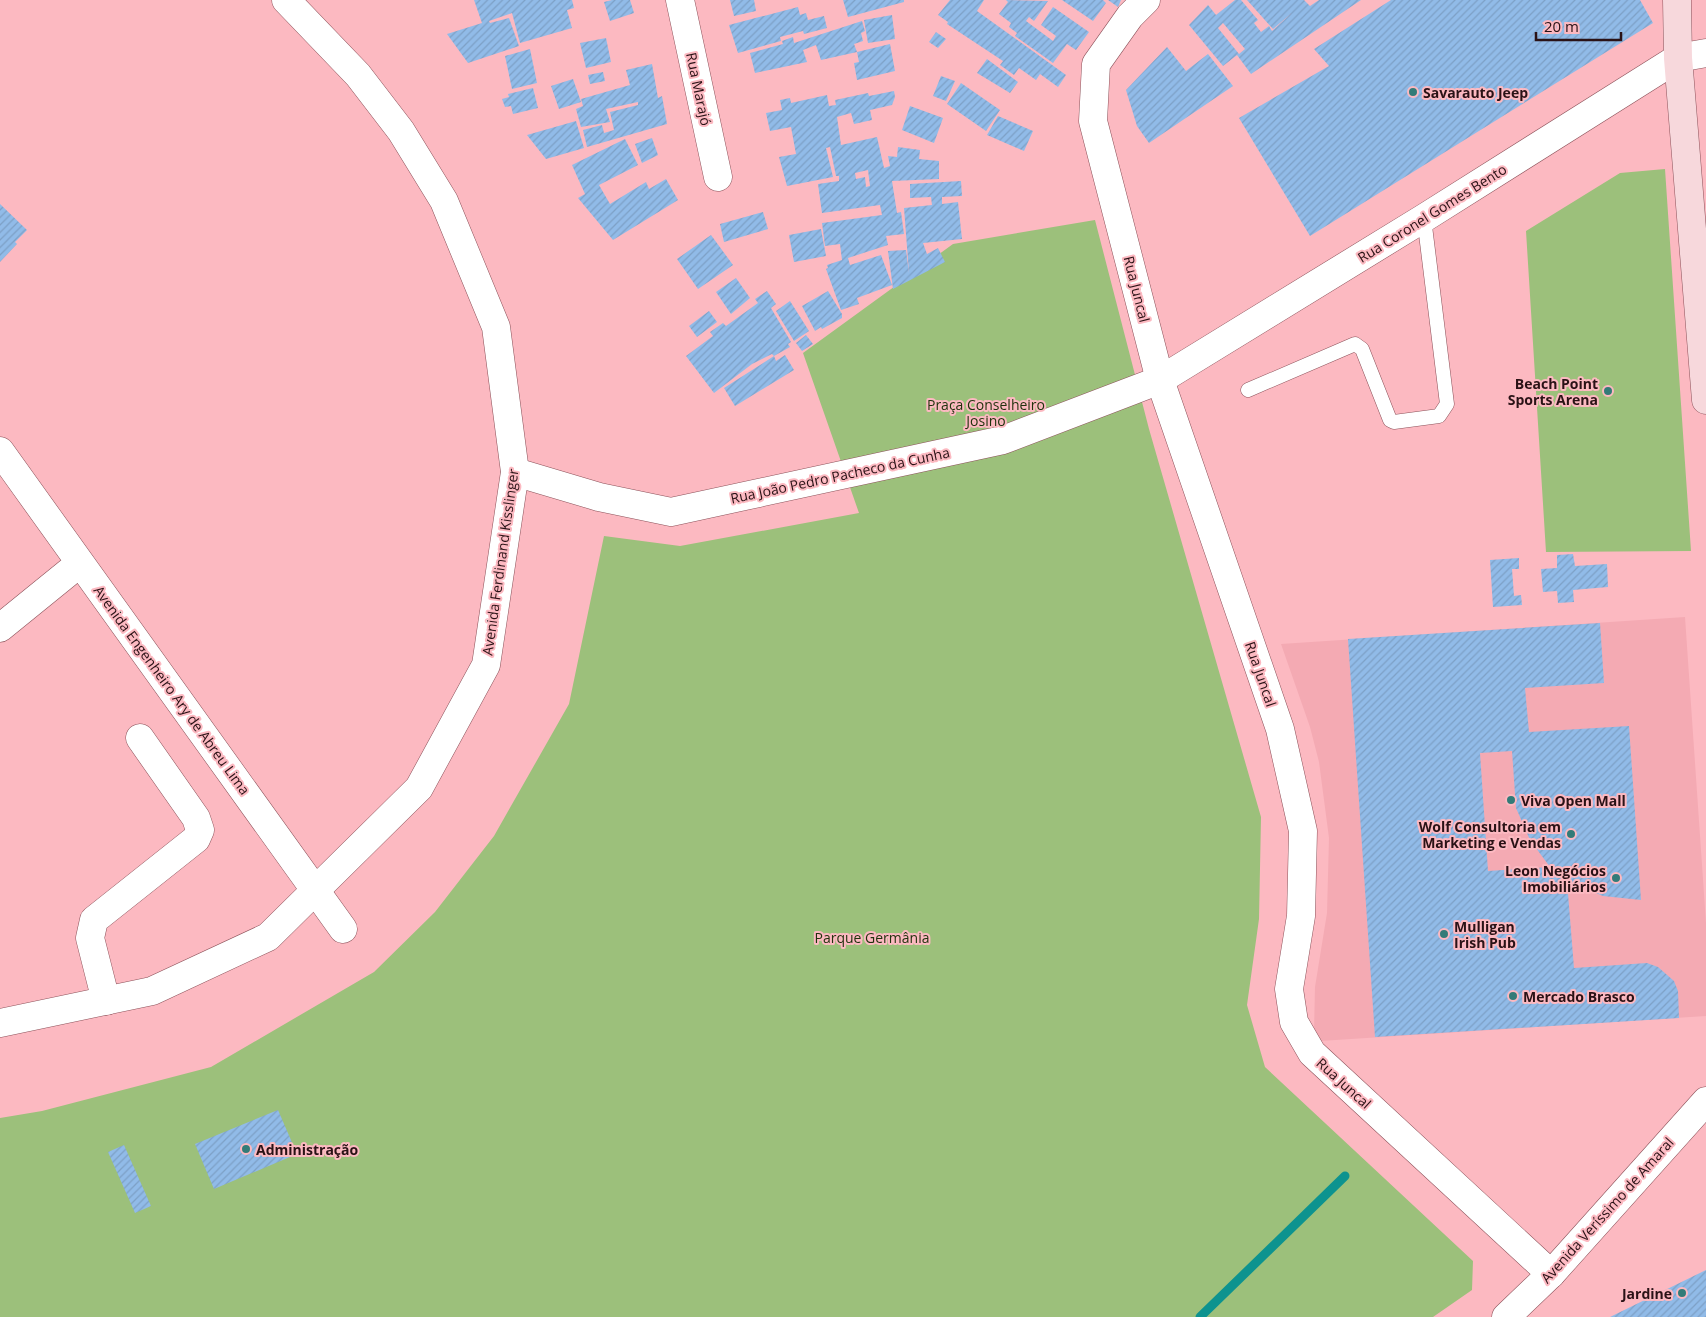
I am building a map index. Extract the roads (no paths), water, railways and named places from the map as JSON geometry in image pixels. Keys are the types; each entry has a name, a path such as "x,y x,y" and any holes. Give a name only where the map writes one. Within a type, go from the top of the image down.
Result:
{"main road":[{"path":"1677,0 1678,58 1706,400"}],"street":[{"name":"Avenida Ferdinand Kisslinger","path":"0,1023 152,991 268,937 419,788 486,665 515,472 496,327 444,201 401,131 358,74 286,0"},
{"name":"Rua Marajó","path":"680,0 718,177"},
{"name":"Rua Juncal","path":"1146,0 1130,16 1096,64 1094,121 1160,380 1280,729 1303,831 1301,916 1289,990 1294,1022 1312,1054 1551,1274"},
{"name":"Rua Coronel Gomes Bento","path":"1160,380 1424,218 1678,58 1706,53"},
{"name":"Rua João Pedro Pacheco da Cunha","path":"515,472 599,497 671,512 1003,440 1160,380"},
{"name":"Avenida Engenheiro Ary de Abreu Lima","path":"0,451 344,929"},
{"path":"0,628 80,563"},
{"path":"106,1001 90,938 94,920 196,839 200,830 196,818 140,738"},
{"name":"Avenida Veríssimo de Amaral","path":"1506,1317 1551,1274 1706,1101"}],"lane":[{"path":"1248,390 1355,344 1362,349 1390,420 1394,422 1439,416 1445,411 1447,404 1424,218"}],"waterway":[{"path":"1200,1317 1345,1176"}],"place":[{"name":"Savarauto Jeep","path":"1413,92"},
{"name":"Beach Point Sports Arena","path":"1608,391"},
{"name":"Viva Open Mall","path":"1511,800"},
{"name":"Wolf Consultoria em Marketing e Vendas","path":"1571,834"},
{"name":"Leon Negócios Imobiliários","path":"1616,878"},
{"name":"Mulligan Irish Pub","path":"1444,934"},
{"name":"Mercado Brasco","path":"1513,996"},
{"name":"Administração","path":"246,1149"},
{"name":"Jardine","path":"1682,1293"}],"park label":[{"name":"Praça Conselheiro Josino","path":"986,412"},
{"name":"Parque Germânia","path":"872,937"}]}
